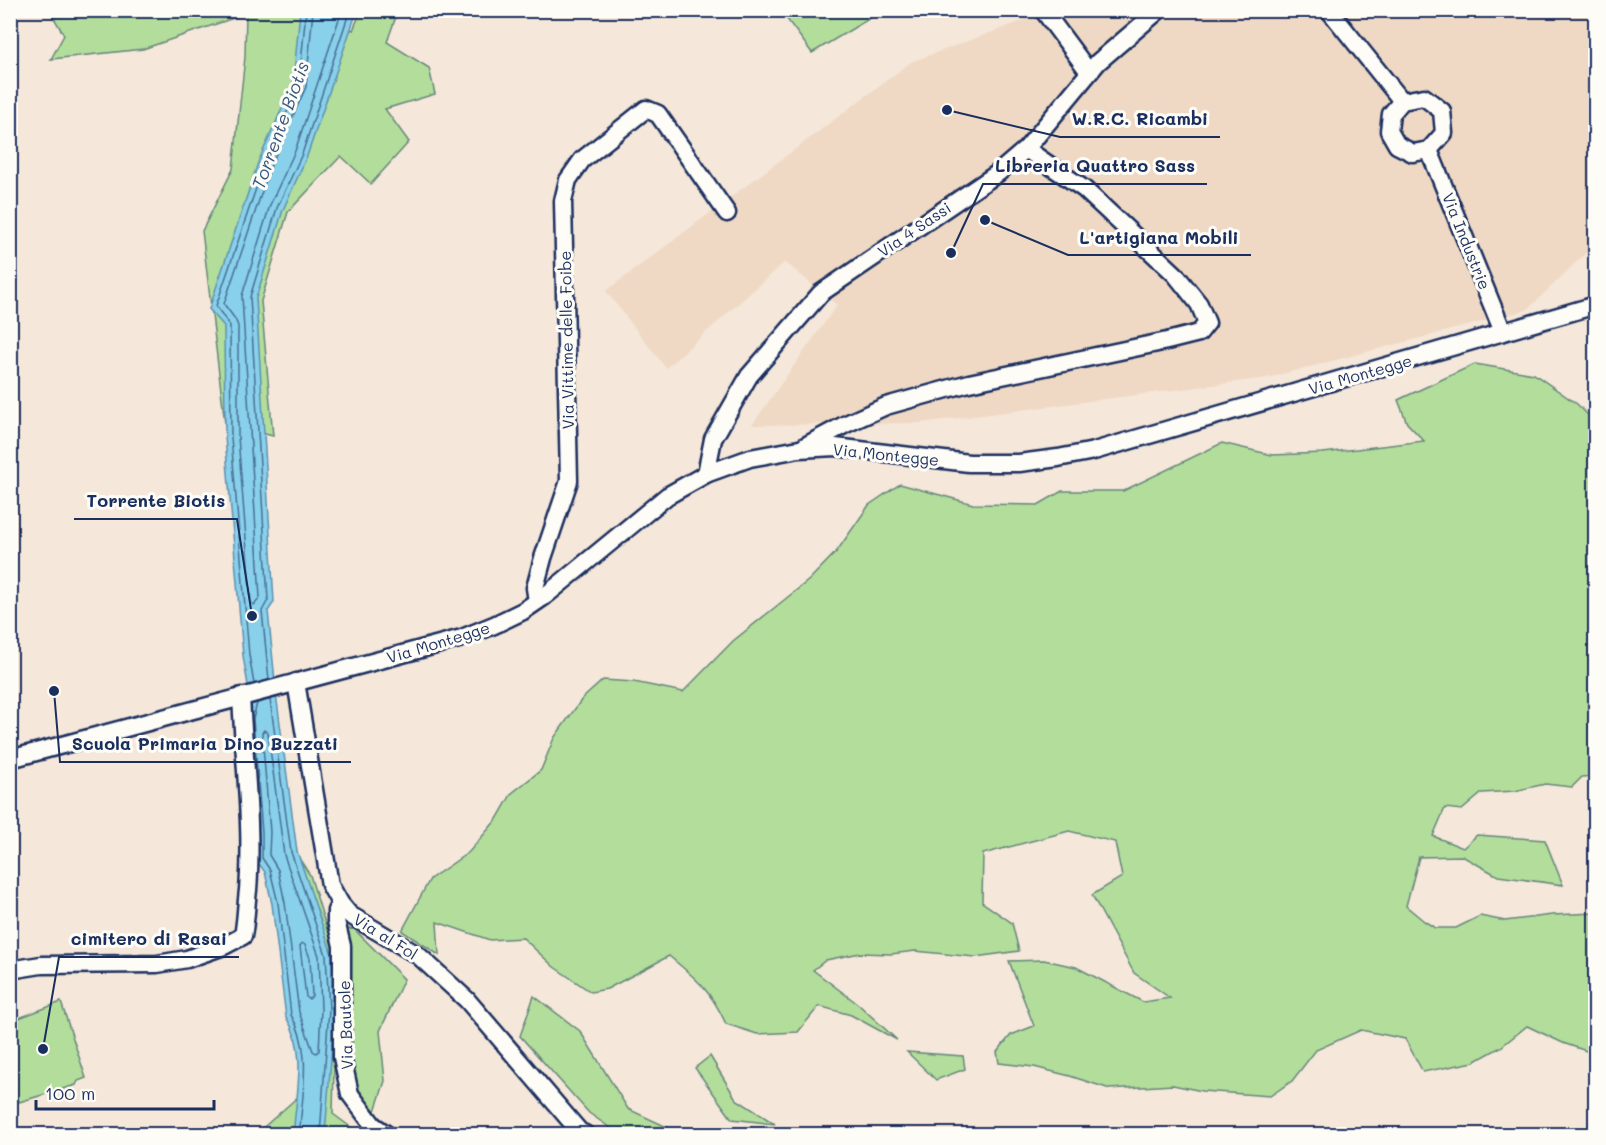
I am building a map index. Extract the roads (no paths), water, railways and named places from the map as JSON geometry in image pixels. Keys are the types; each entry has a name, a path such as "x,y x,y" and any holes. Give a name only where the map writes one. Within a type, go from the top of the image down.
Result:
{"street":[{"path":"1043,10 1089,72"},
{"name":"Via 4 Sassi","path":"706,474 713,440 749,376 821,293 998,173 1026,149 1098,62 1159,10"},
{"path":"1329,10 1402,101"},
{"path":"1424,97 1442,111 1444,133 1429,150 1413,153 1397,146 1389,131 1390,114 1402,101 1424,97"},
{"name":"Via Vittime delle Foibe","path":"537,601 535,588 540,568 569,481 562,201 568,180 582,160 646,109 658,114 727,213"},
{"path":"799,449 886,406 969,383 1178,339 1199,333 1208,323 1199,304 1175,274 1084,189 1026,149"},
{"name":"Via Industrie","path":"1429,150 1503,332"},
{"name":"Via Montegge","path":"10,759 462,638 494,626 537,601 667,496 706,474 750,458 799,449 835,447 969,463 1019,463 1058,458 1094,451 1596,305"},
{"name":"Via al Fol","path":"296,682 330,885 340,903 350,915 419,956 467,1000 572,1123 585,1134"},
{"path":"10,970 41,965 157,964 187,959 224,946 243,936 246,923 254,693"},
{"name":"Via Bautole","path":"340,903 336,911 336,921 342,946 342,1057 350,1094 373,1125 386,1134"}],"water":[{"path":"300,11 357,11 307,156 283,210 256,298 274,602 268,611 277,701 297,851 332,954 335,1009 325,1134 290,1134 294,1126 299,1056 297,1042 286,1017 272,904 265,872 256,860 247,718 251,703 243,656 225,437 224,326 209,309 259,160 293,84"}],"place":[{"name":"W.R.C. Ricambi","path":"947,110"},
{"name":"L'artigiana Mobili","path":"985,220"},
{"name":"Libreria Quattro Sass","path":"951,253"},
{"name":"Torrente Biotis","path":"252,616"},
{"name":"Scuola Primaria Dino Buzzati","path":"54,691"},
{"name":"cimitero di Rasai","path":"43,1049"}]}
